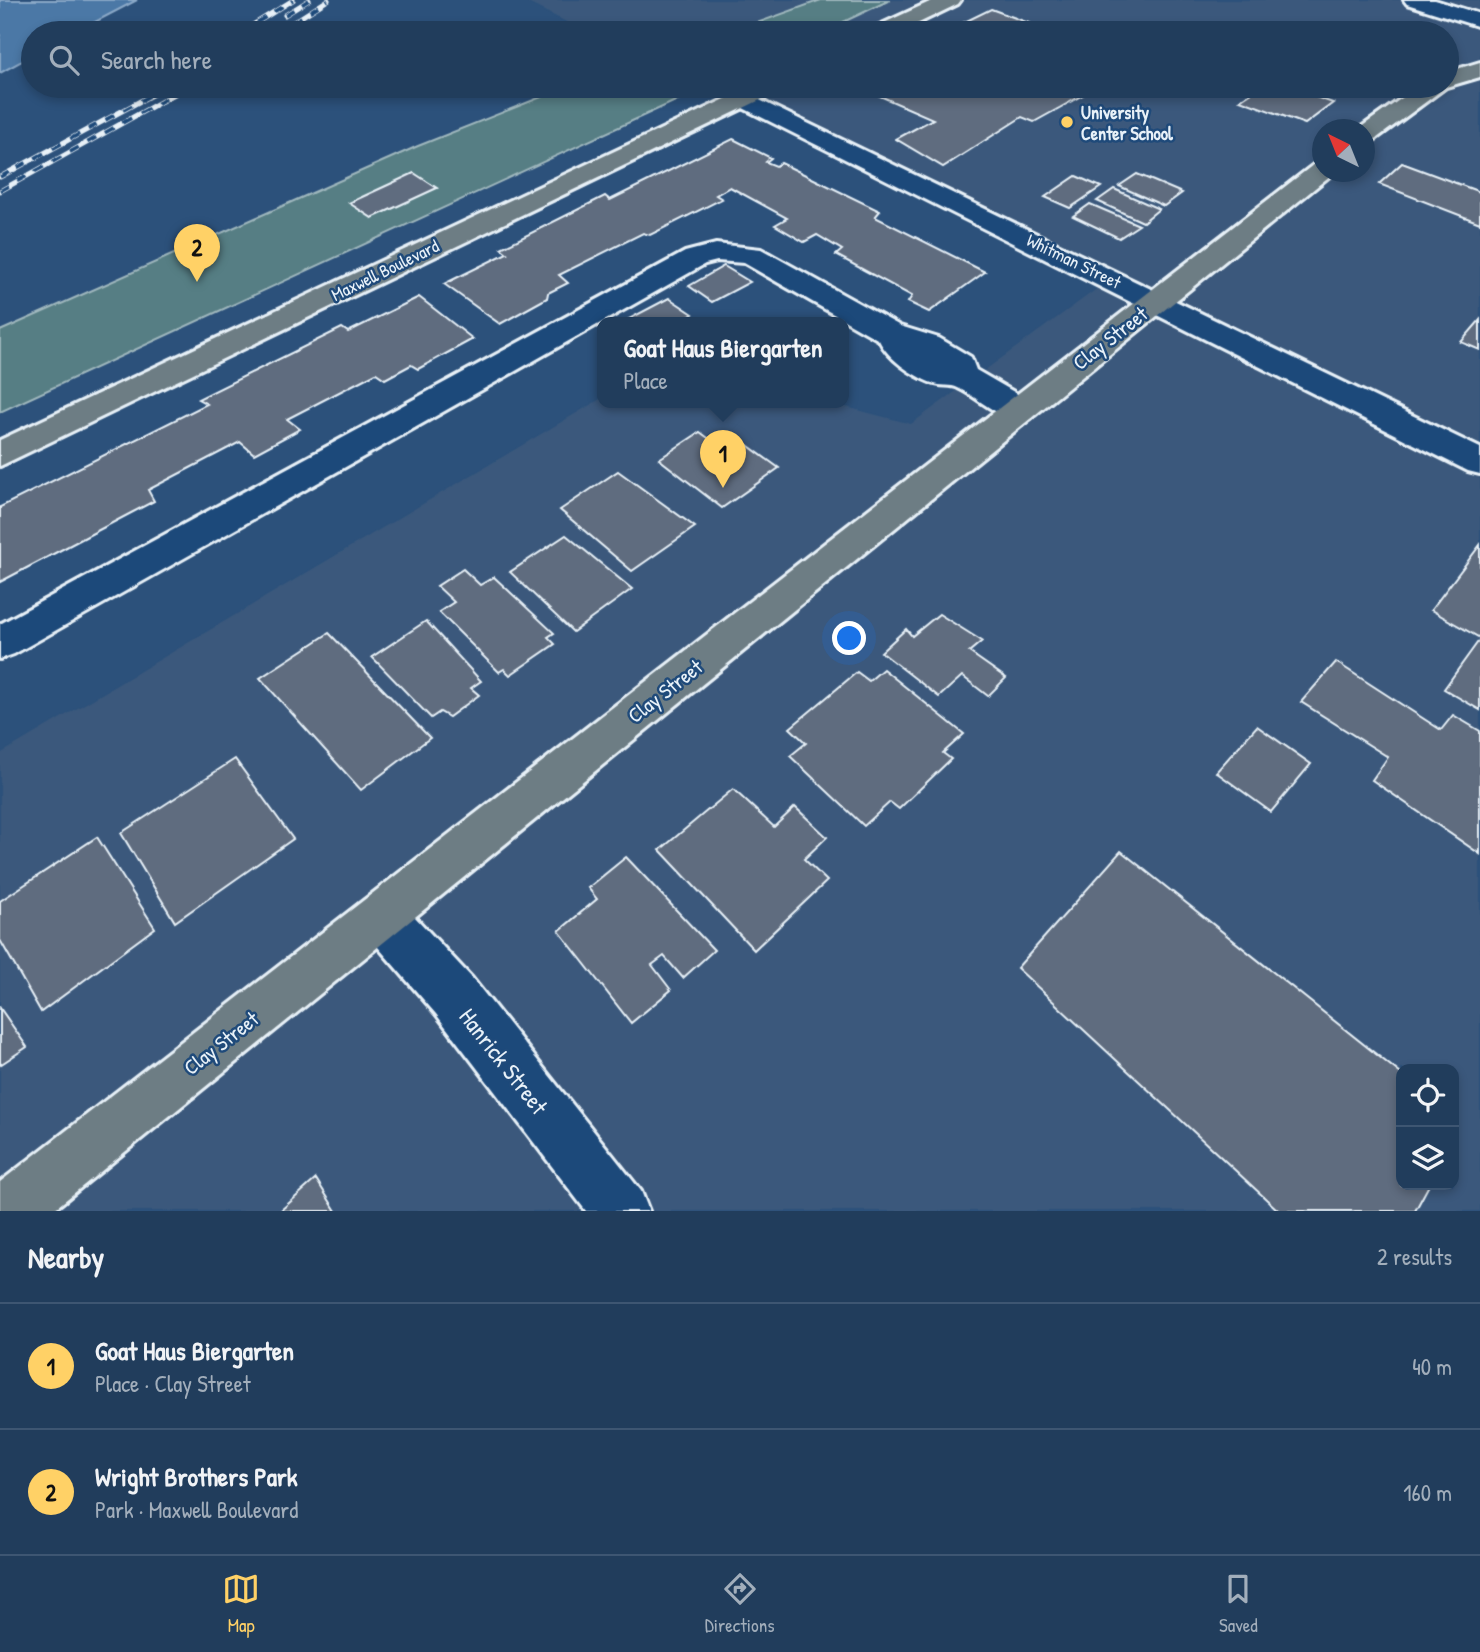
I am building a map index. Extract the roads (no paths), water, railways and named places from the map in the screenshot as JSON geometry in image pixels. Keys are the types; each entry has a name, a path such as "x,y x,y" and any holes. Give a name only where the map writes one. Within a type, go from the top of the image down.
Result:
{"main road":[{"path":"906,21 951,0"},
{"path":"1459,76 1480,69"},
{"path":"1375,128 1415,98"},
{"name":"Maxwell Boulevard","path":"0,454 743,99"},
{"name":"Clay Street","path":"8,1211 1312,178"}],"street":[{"path":"1414,0 1480,20"},
{"name":"Whitman Street","path":"743,99 1480,462"},
{"path":"0,643 695,258 716,252 751,255 892,334 915,337 960,364 961,375 1019,410"},
{"name":"Hanrick Street","path":"382,916 454,996 621,1211"}],"railway":[{"path":"259,21 293,0"},
{"path":"285,15 309,0"},
{"path":"295,21 328,0"},
{"path":"0,177 146,98"},
{"path":"0,191 167,98"}],"place":[{"name":"University Center School","path":"1067,122"},
{"name":"Wright Brothers Park","path":"197,282"},
{"name":"Goat Haus Biergarten","path":"723,488"}]}
